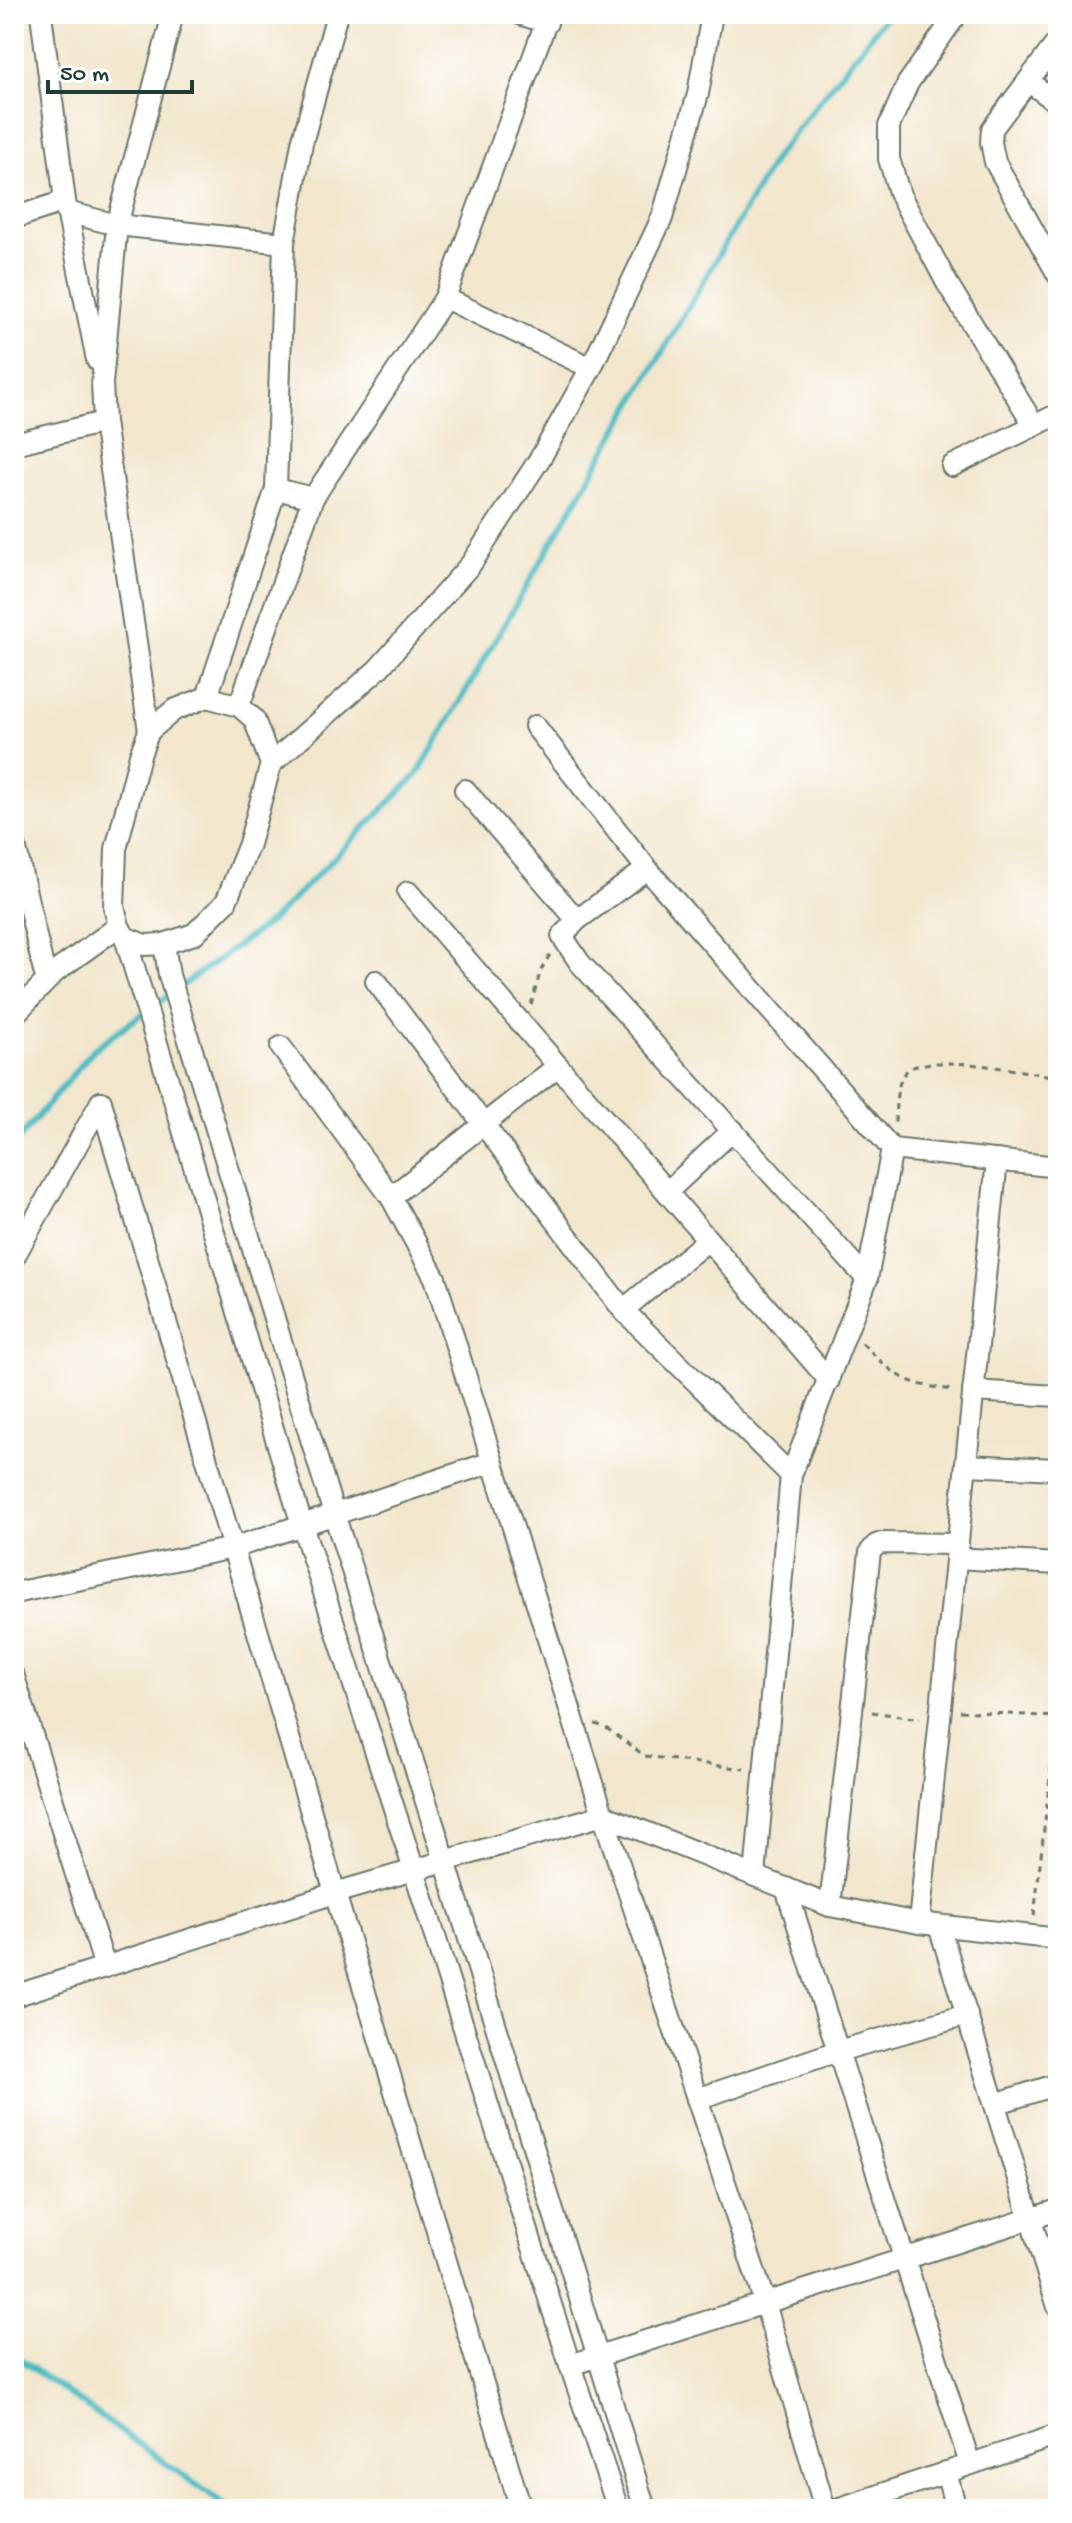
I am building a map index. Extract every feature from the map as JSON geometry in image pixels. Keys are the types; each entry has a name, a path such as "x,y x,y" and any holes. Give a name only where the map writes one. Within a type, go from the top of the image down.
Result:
{"street":[{"path":"41,14 66,207 102,383"},
{"path":"173,14 117,225 102,383 104,422 149,731 116,849 114,907 141,987 302,1525 618,2509"},
{"path":"207,697 276,489 284,243 302,143 337,14"},
{"path":"239,706 313,498 445,298 548,18 520,14"},
{"path":"122,932 144,945 164,944 194,934 226,902 249,844 271,764 378,669 471,564 541,457 591,368 662,218 698,94 712,14"},
{"path":"957,14 908,83 889,126 889,159 900,195 947,283 1034,425"},
{"path":"1058,41 992,129 991,142 995,162 1058,275"},
{"path":"1029,82 1058,103"},
{"path":"14,218 66,207 117,225 284,243"},
{"path":"445,298 591,368"},
{"path":"952,466 1058,414"},
{"path":"14,444 104,422"},
{"path":"276,489 313,498"},
{"path":"149,731 174,710 207,697 239,706 254,719 271,764"},
{"path":"535,726 647,869 892,1149 1058,1167"},
{"path":"465,790 577,920"},
{"path":"14,841 41,966 44,971 55,972"},
{"path":"647,869 577,920 562,936 580,963 867,1279"},
{"path":"408,892 829,1380"},
{"path":"14,1015 55,972 122,932"},
{"path":"164,944 169,975 334,1514 445,1861 645,2509"},
{"path":"376,981 623,1310 791,1475"},
{"path":"281,1047 391,1197 435,1278 603,1815 765,2303 825,2509"},
{"path":"391,1197 558,1066"},
{"path":"14,1257 101,1102 521,2509"},
{"path":"667,1192 733,1130"},
{"path":"755,1876 791,1475 867,1279 892,1149"},
{"path":"997,1160 940,1716 929,1924 967,2015 1058,2307"},
{"path":"623,1310 708,1240"},
{"path":"973,1391 1058,1396"},
{"path":"14,1593 233,1548 492,1462"},
{"path":"966,1465 1058,1469"},
{"path":"830,1906 870,1552 882,1543 1058,1564"},
{"path":"14,1677 105,1967"},
{"path":"14,1996 335,1893 603,1815 830,1906 929,1924 1058,1939"},
{"path":"786,1888 970,2464"},
{"path":"697,2099 838,2051 967,2015"},
{"path":"995,2104 1058,2084"},
{"path":"570,2365 1058,2210"},
{"path":"837,2509 1058,2435"},
{"path":"946,2472 956,2509"}],"path":[{"path":"525,1028 541,970 562,936"},
{"path":"892,1149 898,1087 905,1073 921,1063 965,1064 1058,1077"},
{"path":"848,1328 884,1365 908,1382 973,1391"},
{"path":"1032,1936 1058,1708"},
{"path":"852,1709 940,1716 1056,1717"},
{"path":"575,1726 593,1724 605,1727 645,1756 766,1772"}],"waterway":[{"path":"151,1008 270,922 417,775 776,156 888,14"},
{"path":"14,1145 94,1049 142,1014"},
{"path":"14,2355 230,2509"}]}
